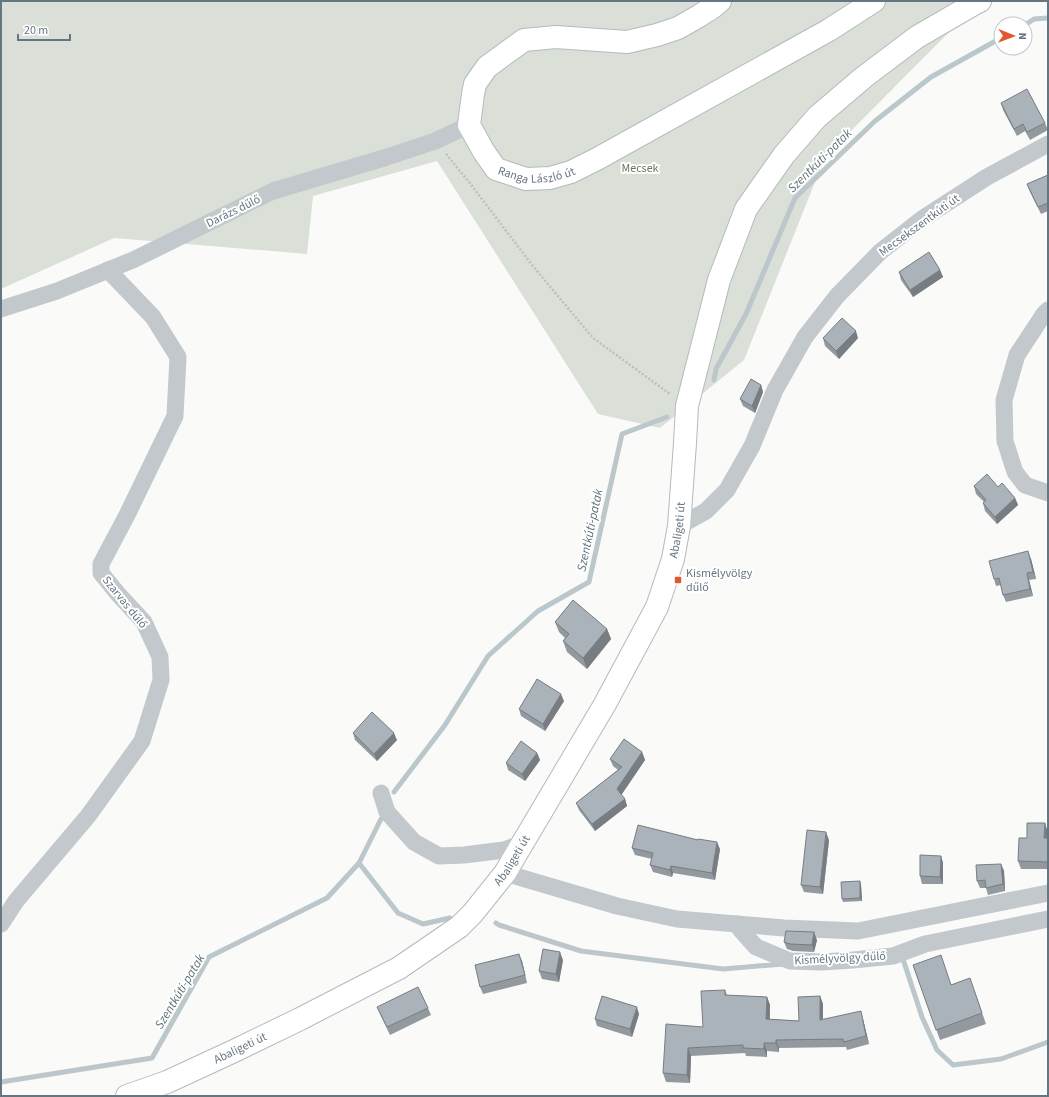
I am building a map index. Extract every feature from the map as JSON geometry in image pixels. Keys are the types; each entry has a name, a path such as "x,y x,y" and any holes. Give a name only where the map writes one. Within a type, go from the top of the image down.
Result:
{"main road":[{"path":"469,125 475,84 487,67 524,40 556,37 627,42 657,36 678,28 699,16 720,1"},
{"name":"Ranga László út","path":"469,125 484,152 496,169 526,180 550,178 571,172 829,30 874,1"},
{"name":"Abaligeti út","path":"127,1096 167,1082 234,1051 307,1016 399,968 459,927 473,913 505,874 636,648 657,607 673,558 679,526 687,406 718,280 746,209 784,155 817,117 864,77 917,37 980,1"}],"street":[{"name":"Darázs dűlő","path":"1,309 57,291 133,260 273,191 384,158 435,141 469,125"},
{"name":"Mecsekszentkúti út","path":"679,526 706,511 727,490 752,446 775,390 806,337 837,296 880,252 922,219 987,177 1048,144"},
{"name":"Szarvas dűlő","path":"1,924 16,901 88,816 142,741 160,680 160,656 144,622 118,594 102,573 101,564 127,515 175,416 178,357 153,317 108,270"},
{"path":"1048,310 1017,355 1004,400 1005,441 1015,472 1025,485 1048,493"},
{"path":"381,793 387,812 414,842 439,856 464,855 504,850 524,843"},
{"path":"505,874 617,906 677,919 784,928 858,931 1048,893"},
{"name":"Kismélyvölgy dűlő","path":"737,924 756,947 790,961 822,962 893,956 925,944 1048,919"}],"path":[{"path":"435,141 469,182 532,265 593,338 687,406"}],"green space":[{"name":"Mecsek","path":"1,1 980,1 825,157 744,360 660,428 598,414 437,161 313,196 307,254 114,238 1,289"}],"building":[{"path":"1027,89 1045,123 1027,132 1023,124 1014,129 1001,103"},
{"path":"1048,175 1048,203 1038,207 1027,184"},
{"path":"929,252 940,270 910,290 899,272"},
{"path":"842,318 856,331 836,351 823,338"},
{"path":"751,379 761,385 752,406 740,399"},
{"path":"987,474 998,487 1002,483 1015,498 995,517 983,503 986,500 974,486"},
{"path":"1028,551 1033,572 1027,573 1030,589 1003,595 999,578 994,579 989,561"},
{"path":"573,600 607,629 583,658 563,641 569,634 555,622"},
{"path":"537,679 561,694 543,724 519,709"},
{"path":"372,712 394,733 374,754 353,733"},
{"path":"624,739 642,752 617,789 625,799 592,824 576,803 622,767 610,759"},
{"path":"521,741 537,753 522,774 506,763"},
{"path":"1027,823 1045,823 1044,838 1048,838 1048,862 1018,861 1019,838 1027,838"},
{"path":"638,825 698,840 717,842 712,873 671,866 670,870 650,865 653,853 632,848"},
{"path":"807,830 826,832 820,887 801,885"},
{"path":"920,855 941,856 940,877 920,876"},
{"path":"1001,864 1003,884 986,888 985,880 977,881 976,865"},
{"path":"860,881 860,898 842,899 841,882"},
{"path":"786,931 814,932 812,945 790,944 784,942"},
{"path":"543,949 560,952 556,974 539,971"},
{"path":"519,954 525,975 480,987 475,965"},
{"path":"941,955 951,985 970,978 982,1013 936,1030 913,965"},
{"path":"418,987 428,1008 387,1027 377,1007"},
{"path":"725,990 725,995 767,997 766,1019 799,1021 798,997 820,996 820,1020 861,1011 866,1036 844,1042 843,1039 776,1040 776,1043 764,1043 764,1049 743,1048 743,1045 688,1048 687,1075 663,1073 666,1024 703,1027 701,991"},
{"path":"602,996 637,1007 630,1029 595,1019"}],"waterway":[{"name":"Szentkúti-patak","path":"1033,20 1048,18"},
{"name":"Szentkúti-patak","path":"714,380 716,369 746,314 795,198 875,121 931,77 993,42"},
{"name":"Szentkúti-patak","path":"394,792 445,725 488,656 538,611 589,582 622,434 667,417"},
{"name":"Szentkúti-patak","path":"1,1082 152,1058 209,957 327,898 359,863 381,819"},
{"path":"359,863 398,913 423,924 450,918"},
{"path":"496,923 581,951 723,969 783,964"},
{"path":"900,960 903,959 922,1017 937,1050 953,1065 1001,1059 1048,1042"}],"place":[{"name":"Kismélyvölgy dűlő","path":"678,580"}]}
